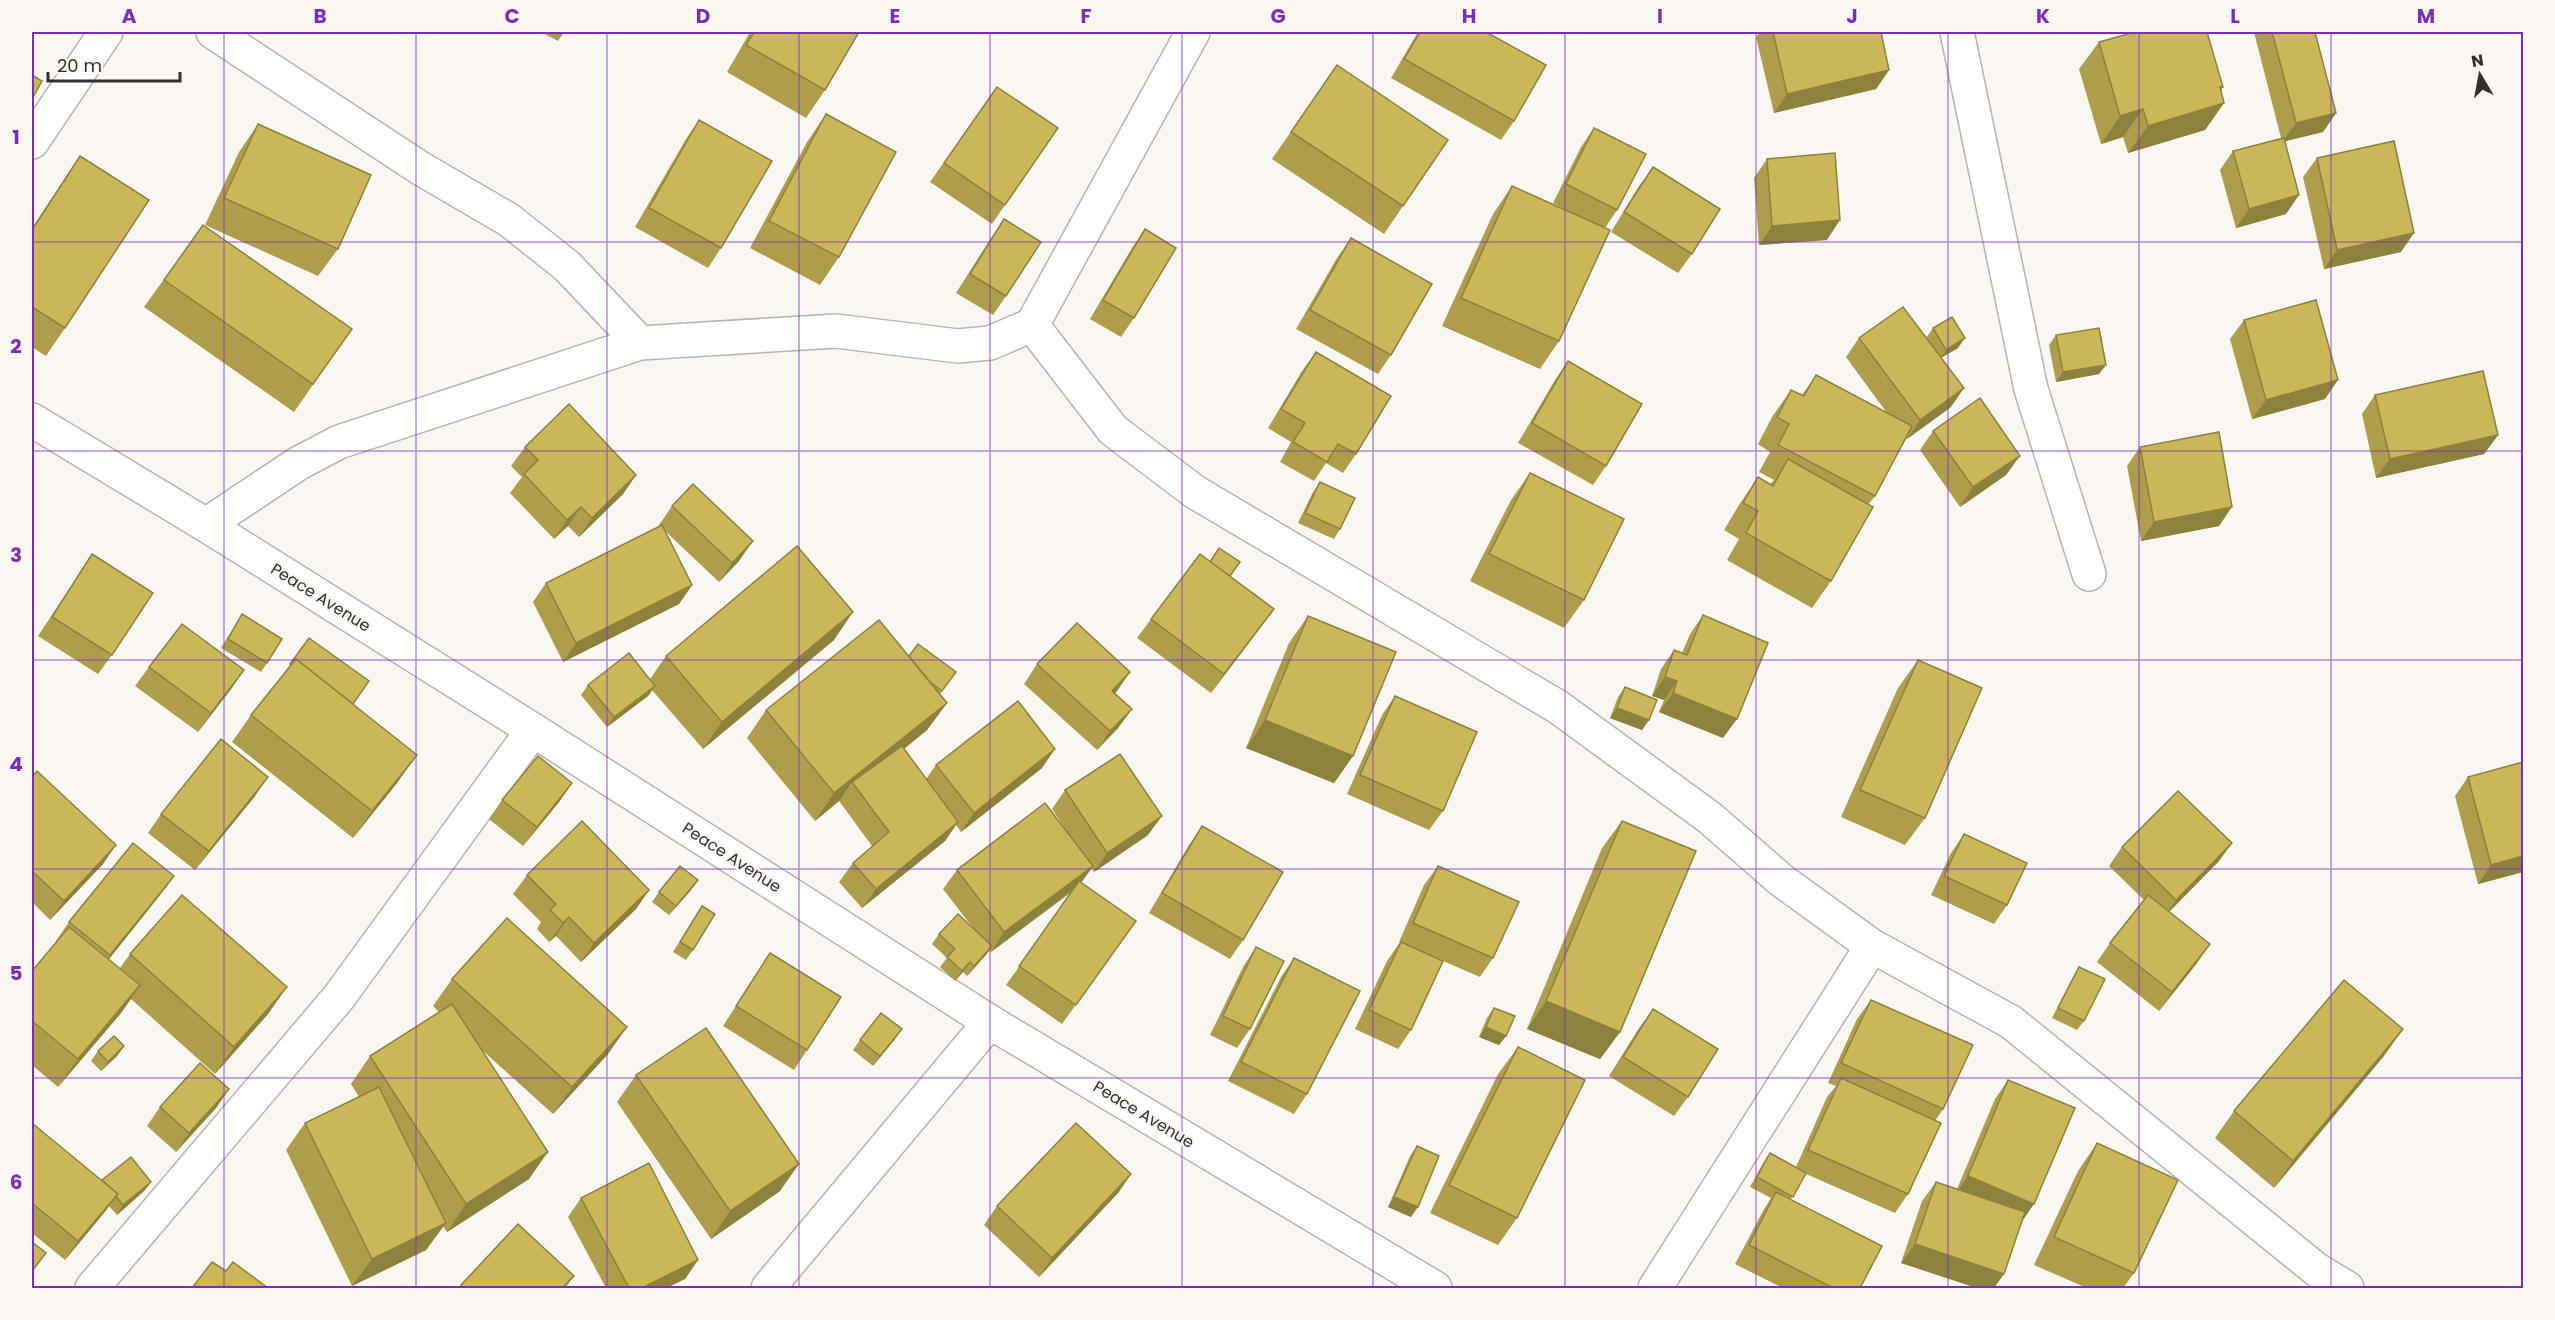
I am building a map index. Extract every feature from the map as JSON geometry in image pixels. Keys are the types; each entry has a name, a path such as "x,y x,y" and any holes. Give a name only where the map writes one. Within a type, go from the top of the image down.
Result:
{"street":[{"path":"32,142 106,32"},
{"path":"213,32 420,168 509,220 567,266 640,343"},
{"path":"206,525 299,463 339,442 640,343 836,331 958,346 990,343 1032,325 1193,32"},
{"path":"1957,32 2031,388 2089,574"},
{"path":"1032,325 1113,430 1195,492 1558,708 1710,818 1781,880 1872,945 2011,1022 2317,1270 2347,1288"},
{"name":"Peace Avenue","path":"32,420 206,525 533,730 990,1022 1435,1288"},
{"path":"92,1288 339,997 533,730"},
{"path":"1655,1288 1872,945"},
{"path":"768,1288 990,1022"}],"building":[{"path":"754,32 859,32 825,90 746,45"},
{"path":"1420,32 1486,32 1546,65 1514,121 1404,59"},
{"path":"1773,32 1881,32 1889,70 1787,94"},
{"path":"2135,32 2207,32 2223,87 2220,87 2224,103 2148,126 2143,109 2120,116 2099,42"},
{"path":"2272,32 2315,32 2336,113 2296,123"},
{"path":"1337,65 1448,140 1403,206 1291,132"},
{"path":"32,75 42,81 32,99"},
{"path":"997,87 1058,128 1005,205 944,163"},
{"path":"826,114 896,152 839,257 769,221"},
{"path":"699,120 772,161 721,248 649,208"},
{"path":"258,124 371,175 338,249 224,198"},
{"path":"1594,128 1646,154 1617,210 1566,184"},
{"path":"2284,138 2299,195 2249,209 2233,151"},
{"path":"2394,141 2414,233 2337,250 2317,158"},
{"path":"1835,153 1840,220 1772,226 1767,159"},
{"path":"80,156 149,200 65,328 32,307 32,230"},
{"path":"1653,167 1720,209 1692,254 1624,212"},
{"path":"1512,186 1610,230 1559,341 1461,298"},
{"path":"1004,219 1041,242 1006,296 970,274"},
{"path":"203,225 352,329 313,384 164,280"},
{"path":"1145,229 1176,248 1134,318 1103,300"},
{"path":"1351,238 1432,284 1391,355 1310,310"},
{"path":"2316,300 2338,380 2266,400 2244,320"},
{"path":"1903,307 1964,388 1920,420 1859,338"},
{"path":"1952,317 1965,338 1946,350 1933,328"},
{"path":"2099,328 2106,365 2063,372 2056,335"},
{"path":"1316,352 1391,396 1356,454 1338,444 1327,462 1293,442 1305,423 1281,409"},
{"path":"1568,361 1642,404 1606,466 1532,423"},
{"path":"2483,371 2498,435 2390,459 2375,395"},
{"path":"1816,375 1912,426 1875,496 1778,445 1789,424 1777,417 1791,390 1804,396"},
{"path":"1980,398 2020,456 1973,487 1933,431"},
{"path":"569,404 636,475 592,518 581,507 567,520 524,474 538,460 525,447"},
{"path":"2219,432 2232,507 2154,522 2140,447"},
{"path":"1788,459 1873,507 1831,581 1746,533 1758,511 1743,503 1758,477 1773,486"},
{"path":"1530,473 1624,519 1584,600 1489,554"},
{"path":"1320,482 1355,498 1340,529 1305,513"},
{"path":"693,484 753,541 732,563 672,506"},
{"path":"662,525 692,585 576,643 546,583"},
{"path":"797,546 853,612 722,722 666,656"},
{"path":"1219,548 1240,562 1230,576 1210,562"},
{"path":"92,554 153,593 112,655 52,617"},
{"path":"1200,554 1274,609 1224,674 1151,619"},
{"path":"242,614 282,639 267,663 228,639"},
{"path":"1703,615 1768,643 1737,719 1673,693 1677,681 1665,677 1674,650 1687,655"},
{"path":"1308,616 1396,652 1353,756 1265,720"},
{"path":"879,620 947,703 834,793 766,710"},
{"path":"1077,623 1130,672 1112,691 1132,709 1110,731 1037,664"},
{"path":"182,624 244,670 211,713 149,667"},
{"path":"309,638 369,681 353,704 296,659 290,664"},
{"path":"918,644 956,672 942,691 930,682 909,656"},
{"path":"629,653 655,686 614,717 588,685"},
{"path":"296,659 417,755 372,811 251,715"},
{"path":"1918,660 1982,688 1925,818 1860,790"},
{"path":"1625,687 1657,700 1649,720 1617,708"},
{"path":"1395,696 1477,732 1443,811 1360,775"},
{"path":"1018,701 1055,749 974,813 936,765"},
{"path":"221,739 268,777 209,851 161,814"},
{"path":"902,746 958,822 876,889 853,863 889,832 852,782"},
{"path":"1120,754 1162,816 1107,853 1065,790"},
{"path":"538,756 572,783 537,827 502,800"},
{"path":"2523,762 2523,856 2491,865 2468,777"},
{"path":"37,771 116,845 64,901 32,871 32,777"},
{"path":"2178,791 2232,843 2176,900 2122,847"},
{"path":"1045,803 1093,866 1004,932 957,870"},
{"path":"582,821 649,890 594,943 569,917 563,923 550,910 556,904 527,875"},
{"path":"1622,821 1696,851 1620,1032 1546,1001"},
{"path":"1202,826 1283,872 1243,940 1162,893"},
{"path":"1964,834 2027,863 2007,905 1944,876"},
{"path":"133,843 174,876 110,955 69,922"},
{"path":"680,866 698,880 676,906 659,892"},
{"path":"1438,866 1519,902 1493,958 1413,923"},
{"path":"1079,881 1136,921 1076,1005 1019,966"},
{"path":"182,895 287,987 234,1047 130,954"},
{"path":"2148,895 2210,944 2172,992 2110,943"},
{"path":"702,906 715,914 693,950 680,942"},
{"path":"958,914 992,946 974,966 970,962 962,971 947,957 955,949 939,934"},
{"path":"507,918 627,1027 572,1087 452,979"},
{"path":"69,927 140,985 78,1059 32,1021 32,971"},
{"path":"1401,942 1443,961 1411,1030 1369,1010"},
{"path":"1256,947 1284,961 1250,1029 1223,1016"},
{"path":"770,953 841,997 807,1050 736,1006"},
{"path":"1294,958 1360,991 1307,1094 1241,1062"},
{"path":"2079,967 2105,979 2084,1021 2058,1008"},
{"path":"2344,980 2403,1029 2293,1161 2234,1111"},
{"path":"1871,1000 1973,1045 1943,1109 1841,1063"},
{"path":"452,1004 548,1152 466,1204 370,1056"},
{"path":"1494,1008 1515,1016 1506,1036 1486,1027"},
{"path":"1653,1009 1718,1049 1688,1097 1623,1057"},
{"path":"881,1013 902,1029 880,1056 860,1040"},
{"path":"706,1028 799,1164 730,1211 636,1075"},
{"path":"114,1036 124,1046 108,1062 98,1051"},
{"path":"1518,1047 1585,1080 1517,1218 1449,1185"},
{"path":"200,1063 229,1089 189,1133 160,1107"},
{"path":"1841,1078 1941,1123 1908,1194 1808,1150"},
{"path":"2008,1080 2075,1108 2034,1204 1968,1176"},
{"path":"379,1087 446,1223 372,1259 305,1123"},
{"path":"32,1123 118,1194 78,1241 32,1203"},
{"path":"1076,1123 1131,1174 1052,1258 997,1206"},
{"path":"2097,1143 2178,1180 2134,1273 2054,1237"},
{"path":"1417,1146 1439,1156 1418,1207 1394,1197"},
{"path":"1770,1153 1806,1173 1793,1197 1757,1177"},
{"path":"131,1157 151,1182 123,1205 116,1196 118,1194 102,1180"},
{"path":"649,1163 698,1260 642,1288 629,1288 581,1198"},
{"path":"1936,1182 2025,1212 2004,1274 1915,1244"},
{"path":"1776,1192 1882,1246 1860,1288 1833,1288 1749,1245"},
{"path":"518,1224 574,1276 562,1288 464,1288 461,1285"},
{"path":"32,1242 46,1253 32,1271"},
{"path":"212,1262 226,1271 233,1262 268,1288 192,1288"}]}
